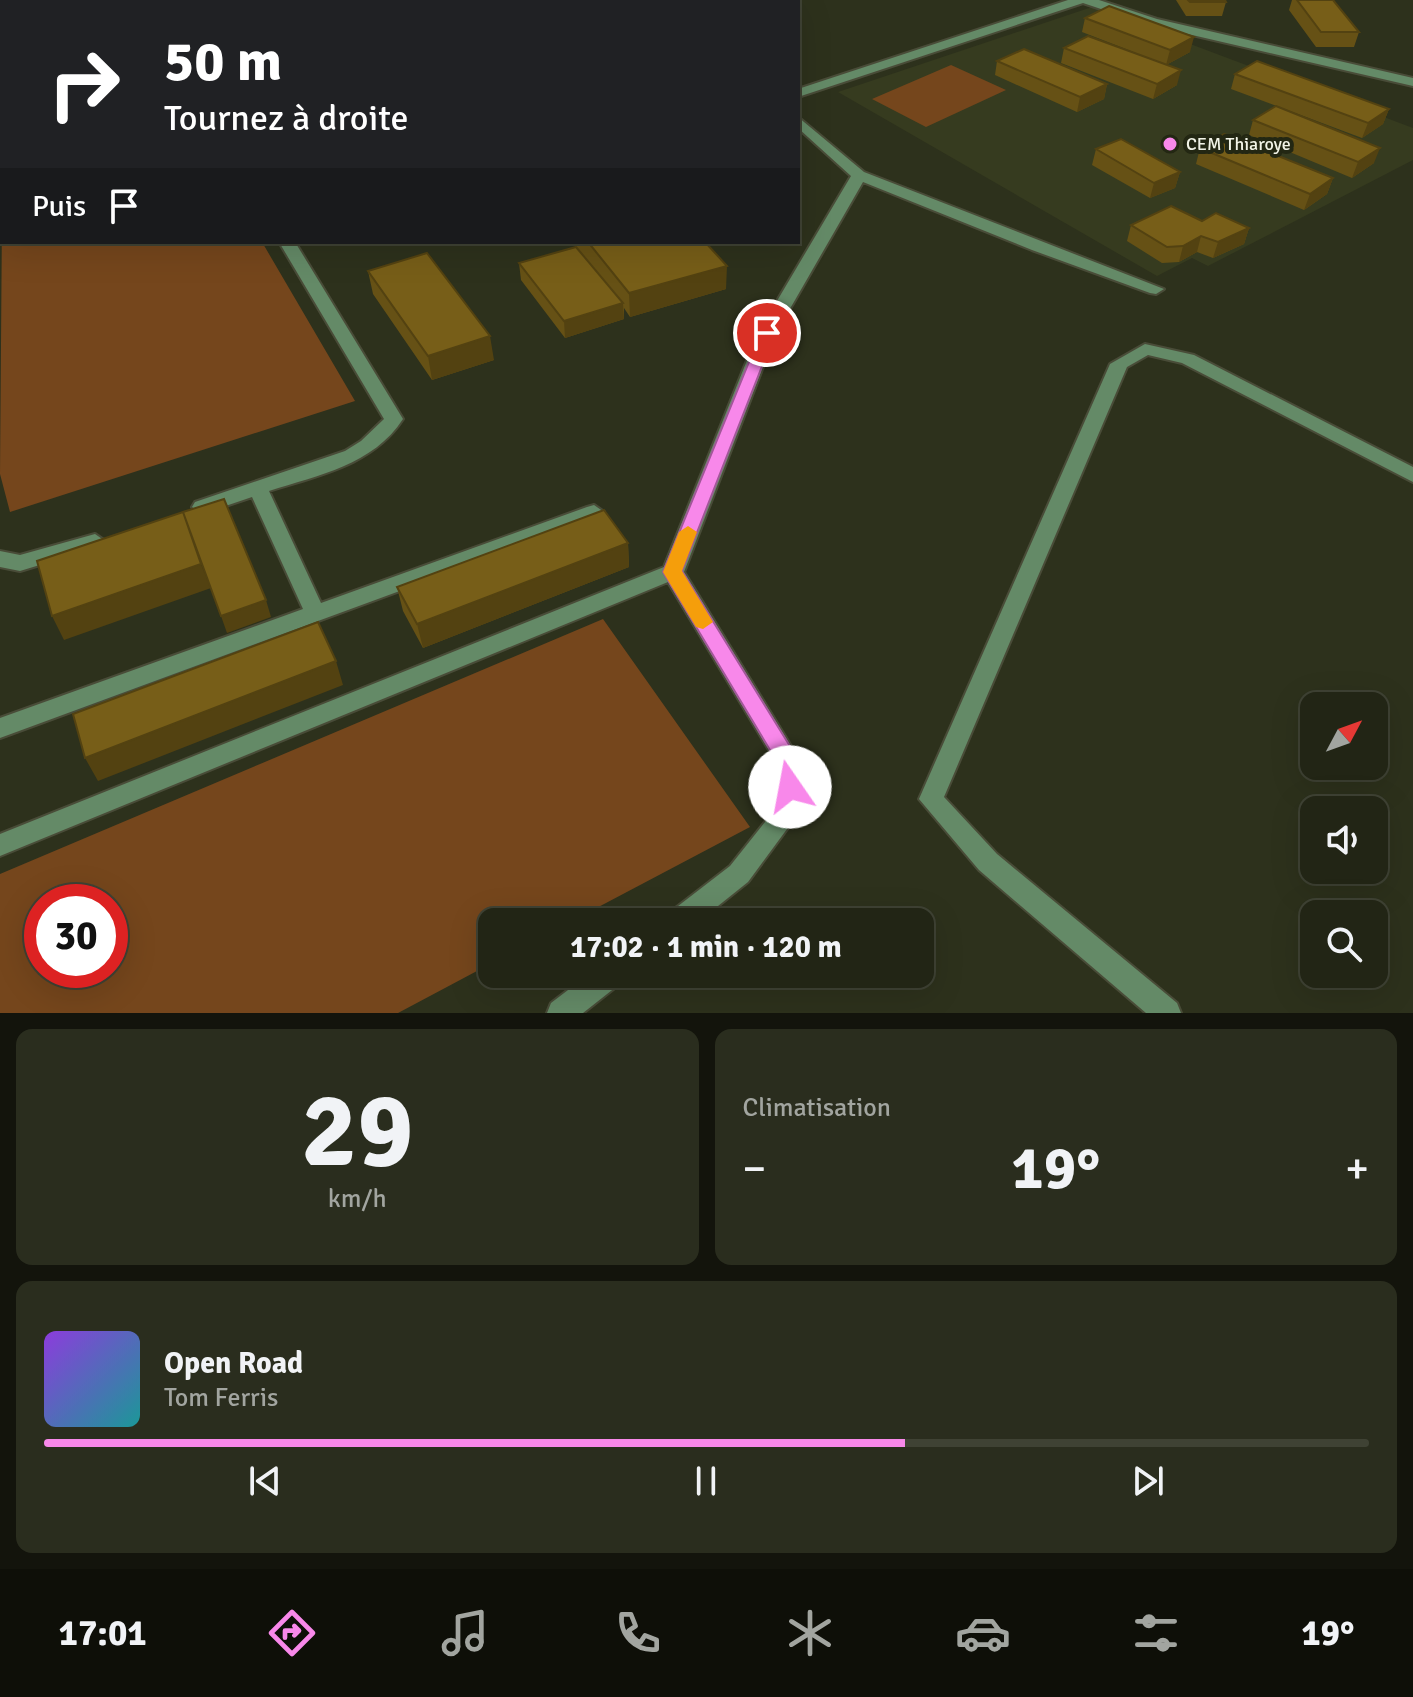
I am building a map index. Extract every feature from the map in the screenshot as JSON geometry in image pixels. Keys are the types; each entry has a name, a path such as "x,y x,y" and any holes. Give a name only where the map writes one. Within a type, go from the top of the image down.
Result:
{"street":[{"path":"800,92 1080,0"},
{"path":"1087,0 1153,22 1413,82"},
{"path":"800,123 859,175 934,207 1156,289"},
{"path":"0,845 673,572 767,333 859,175"},
{"path":"185,512 360,452 385,434 394,419 288,244"},
{"path":"1167,1013 988,862 931,799 1119,364 1145,349 1188,359 1413,475"},
{"path":"258,488 315,612"},
{"path":"0,728 594,512"},
{"path":"0,559 20,563 111,536"},
{"path":"673,572 790,764 789,810 739,874 696,908"},
{"path":"561,1013 593,988"}],"shaded area":[{"name":"CEM Thiaroye","path":"1092,7 1413,128 1413,160 1208,266 1192,258 1157,276 838,92"},
{"path":"951,65 1006,90 926,127 872,99"},
{"path":"2,244 263,244 355,401 10,512 0,474"},
{"path":"603,619 750,827 597,908 478,908 478,970 398,1013 0,1013 0,874"}],"building":[{"path":"1188,0 1225,0 1226,2 1190,2"},
{"path":"1297,0 1333,0 1359,32 1321,32"},
{"path":"1109,6 1194,37 1170,50 1085,18"},
{"path":"1088,36 1181,70 1157,84 1064,48"},
{"path":"1024,49 1107,84 1080,97 997,61"},
{"path":"1257,61 1389,109 1368,123 1235,74"},
{"path":"1276,106 1380,148 1358,162 1253,120"},
{"path":"1224,134 1333,178 1310,194 1200,148"},
{"path":"1121,139 1180,172 1154,183 1096,149"},
{"path":"1171,206 1202,221 1216,213 1249,228 1218,242 1201,236 1183,246 1167,247 1131,225"},
{"path":"590,244 707,244 727,266 629,293"},
{"path":"576,247 623,303 564,321 519,263"},
{"path":"427,253 490,336 428,356 368,271"},
{"path":"224,499 266,600 221,616 183,512"},
{"path":"604,510 628,543 417,624 397,587"},
{"path":"183,512 201,564 52,616 37,561"},
{"path":"318,622 336,661 85,758 73,714"}],"slow traffic":[{"path":"688,532 673,572 703,622"}],"place":[{"name":"CEM Thiaroye","path":"1170,144"}],"route":[{"path":"767,333 673,572 790,764 790,787"}]}
